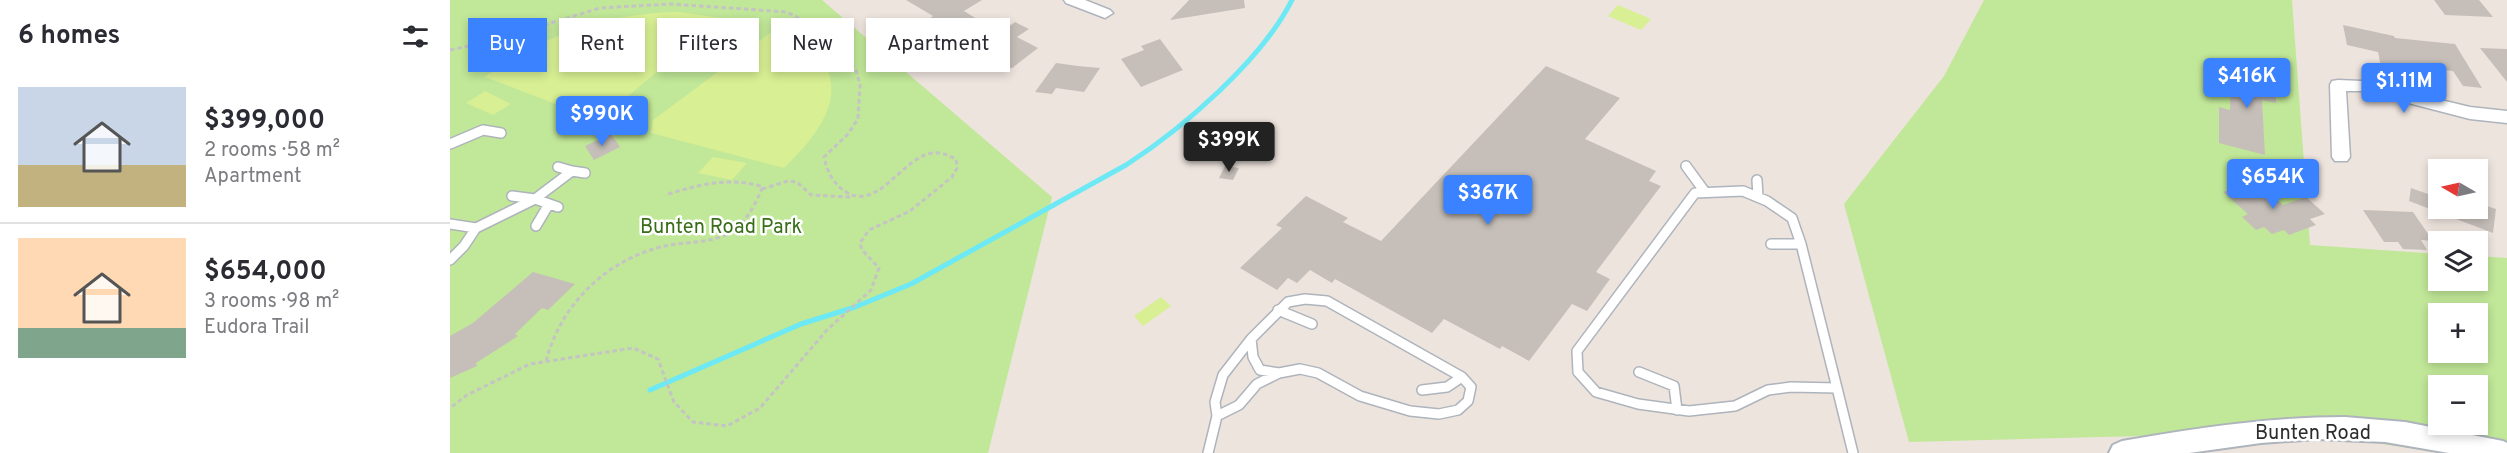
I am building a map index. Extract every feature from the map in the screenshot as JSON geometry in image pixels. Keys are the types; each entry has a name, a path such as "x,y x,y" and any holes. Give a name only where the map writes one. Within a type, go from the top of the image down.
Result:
{"street":[{"path":"1071,0 1105,14"},
{"path":"2342,157 2338,85 2362,86 2470,113 2507,117"},
{"name":"Bunten Road","path":"2122,453 2243,432 2346,428 2425,436 2504,453"}],"lane":[{"path":"450,144 483,130 501,132"},
{"path":"1686,166 1705,192"},
{"path":"558,167 585,173"},
{"path":"450,260 464,246 476,228 535,199 572,171"},
{"path":"1757,180 1758,197"},
{"path":"1838,388 1791,387 1768,390 1734,406 1689,411 1638,405 1596,392 1578,372 1577,351 1695,193 1743,191 1758,197 1792,218 1801,244 1838,388 1853,453"},
{"path":"512,196 535,199 554,206 536,226"},
{"path":"450,224 476,228"},
{"path":"1771,244 1801,244"},
{"path":"1208,453 1217,416 1215,402 1223,375 1251,339 1288,302 1305,299 1327,301 1462,376 1471,387 1468,401 1458,410 1439,414 1410,411 1360,396 1318,373 1300,369 1279,373 1257,384 1239,405 1217,416"},
{"path":"1278,310 1312,324"},
{"path":"1251,339 1253,357 1260,369 1279,373"},
{"path":"1639,372 1674,386 1677,410"},
{"path":"1422,390 1447,387 1462,376"}],"path":[{"path":"450,50 474,47 600,8 640,2 787,12 806,20 838,43 858,71 861,94 858,119 824,157 828,175 851,197"},
{"path":"450,408 467,395 530,364 633,348 658,359 674,402 693,422 727,426 760,408 838,320 871,290 879,268 862,250 860,243 869,230 910,211 952,177 957,168 956,159 949,153 934,151 924,154 877,191 856,198 811,195 797,182 788,181 762,189 750,215 742,225 725,236 648,251 613,267 562,318 552,337 546,361"},
{"path":"665,195 709,182 748,181 763,187 762,189"}],"green space":[{"name":"Bunten Road Park","path":"450,0 822,0 843,18 771,18 771,72 854,72 854,27 866,38 866,72 906,72 1052,197 988,453 450,453"},
{"path":"1984,0 2292,0 2310,245 2428,253 2428,291 2488,291 2488,257 2507,258 2507,453 2444,453 2299,432 1909,442 1844,204 1944,76"},
{"path":"1618,5 1651,19 1641,30 1608,16"},
{"path":"679,12 720,18 657,18 657,72 607,114 592,118 485,77 492,72 547,72 547,41 559,36 559,72 645,72 645,18 622,18"},
{"path":"771,32 771,72 828,72 831,86 830,101 817,130 784,168 651,133 653,120 718,72 759,72 759,41"},
{"path":"485,91 511,104 493,115 466,103"},
{"path":"713,157 747,163 732,180 698,173"},
{"path":"1161,297 1171,306 1143,326 1134,316"}],"building":[{"path":"906,0 982,0 964,11 975,18 930,18 933,16"},
{"path":"1189,0 1244,0 1245,8 1170,20"},
{"path":"2434,0 2479,0 2493,17 2445,15"},
{"path":"1015,22 1029,29 1017,37 1038,48 1010,68 1010,26"},
{"path":"2343,25 2395,38 2455,44 2482,88 2463,86 2453,71 2402,66 2403,71 2381,67 2378,52 2347,45"},
{"path":"1160,39 1183,70 1141,87 1121,59 1144,50 1141,46"},
{"path":"2480,48 2507,49 2507,82"},
{"path":"1056,63 1100,68 1084,92 1056,88 1052,94 1035,92"},
{"path":"2239,64 2275,73 2276,103 2262,100 2265,155 2219,143 2219,107 2230,110 2231,70 2239,72"},
{"path":"1546,66 1620,98 1585,139 1656,171 1649,181 1661,186 1596,272 1610,279 1587,311 1572,304 1529,361 1502,346 1500,349 1444,319 1432,333 1335,279 1332,283 1310,270 1297,283 1288,278 1277,290 1240,268 1282,228 1276,225 1306,196 1348,218 1343,222 1381,241"},
{"path":"611,134 620,147 594,160 585,146"},
{"path":"1225,166 1239,168 1233,180 1219,178"},
{"path":"2255,181 2283,205 2306,197 2325,214 2310,219 2316,225 2289,235 2284,230 2272,234 2264,227 2256,230 2242,217 2248,214 2223,192"},
{"path":"2411,188 2428,194 2428,208 2409,201"},
{"path":"2488,206 2496,209 2493,233 2456,219 2488,219"},
{"path":"2363,210 2413,212 2428,234 2428,241 2421,240 2427,250 2403,249 2398,242 2384,242"},
{"path":"533,272 575,284 548,310 542,308 515,334 518,336 476,363 477,366 450,378 450,336 473,323"}],"waterway":[{"path":"650,390 801,324 855,307 911,284 1126,165 1171,132 1219,92 1261,46 1279,23 1292,0"}]}
